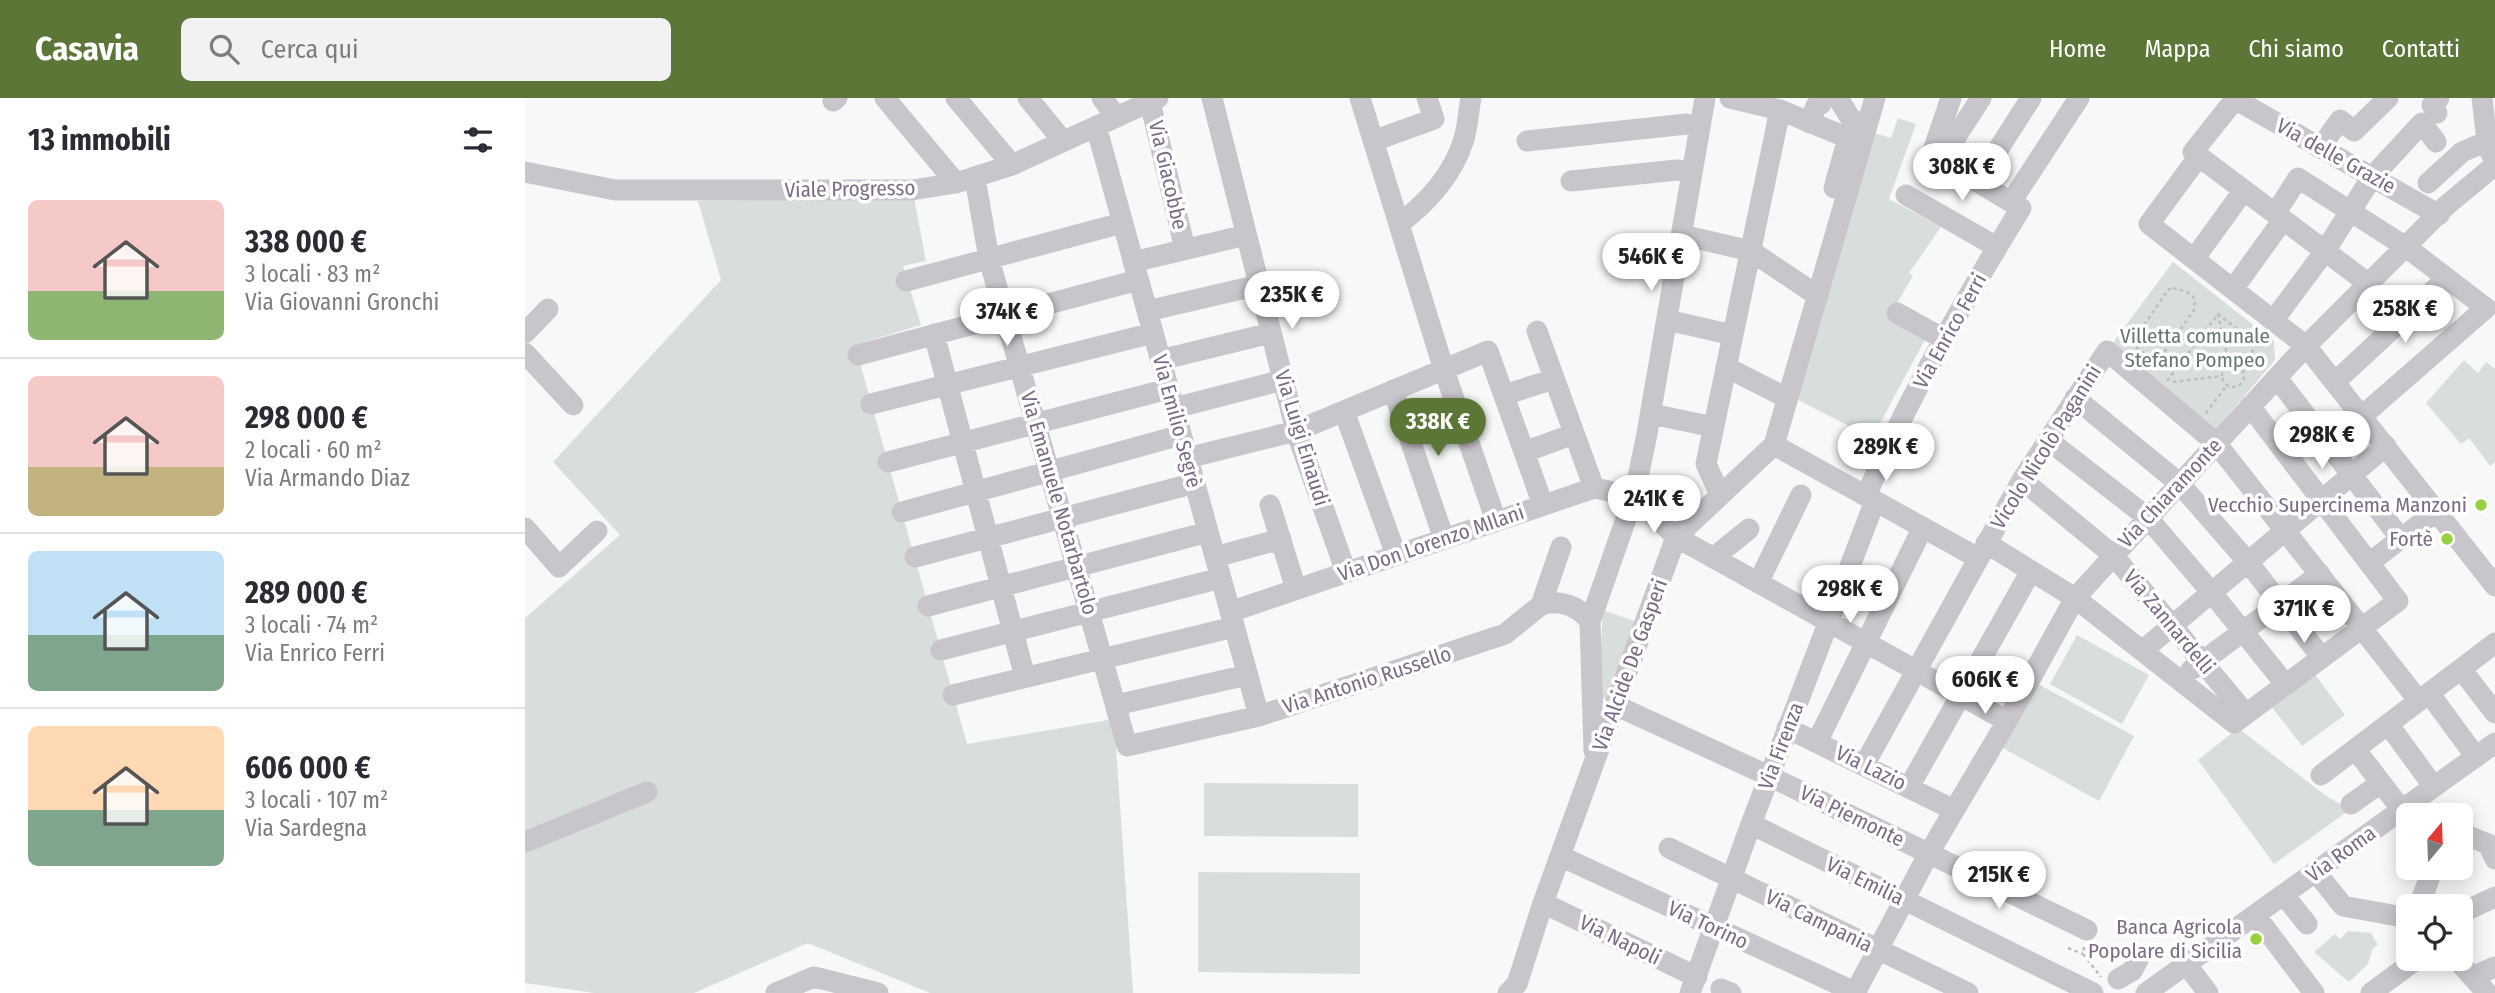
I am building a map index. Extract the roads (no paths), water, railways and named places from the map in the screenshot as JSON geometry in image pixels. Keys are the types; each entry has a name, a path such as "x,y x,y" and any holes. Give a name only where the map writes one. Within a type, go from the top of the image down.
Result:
{"street":[{"path":"885,98 965,180"},
{"path":"956,98 1012,165"},
{"path":"1028,98 1063,141"},
{"path":"1102,98 1117,116"},
{"name":"Via Luigi Einaudi","path":"1212,98 1296,431 1346,572"},
{"path":"1360,98 1444,370 1496,521"},
{"path":"1373,141 1434,119 1427,98"},
{"path":"1399,224 1439,185 1454,164 1464,140 1471,98"},
{"path":"1594,764 1590,622 1634,496 1651,414 1705,98"},
{"path":"1730,98 1780,110 1823,108 1867,124"},
{"path":"1875,98 1774,445 1923,527 1982,550"},
{"path":"1937,155 1951,98"},
{"path":"1937,155 1981,98"},
{"path":"1978,181 2031,98"},
{"name":"Via Enrico Ferri","path":"1871,499 1892,436 1997,247 2016,205 2079,98"},
{"path":"2235,98 2193,152 2369,284"},
{"name":"Via delle Grazie","path":"2235,98 2439,215"},
{"path":"2320,148 2340,120 2354,131 2388,98"},
{"path":"2428,183 2462,152 2492,154 2482,98"},
{"name":"Viale Progresso","path":"525,172 615,190 912,190 965,180 1012,165 1154,100"},
{"name":"Via Giacobbe","path":"1154,100 1185,249"},
{"path":"1823,108 1848,138 1826,217"},
{"path":"1720,495 1706,464 1780,110"},
{"path":"2273,321 2325,251 2372,177 2422,123 2436,142"},
{"path":"1527,141 1687,124 1699,128"},
{"name":"Via Emilio Segrè","path":"1095,126 1259,716"},
{"name":"Via Chiaramonte","path":"1856,993 1929,853 2007,722 2075,598 2306,346 2479,177 2492,154"},
{"path":"1937,155 2016,205"},
{"path":"2199,156 2149,224 2306,346 2495,586"},
{"path":"1571,181 1677,170 1692,172"},
{"path":"2232,289 2279,217 2298,178 2406,247 2486,308 2362,416"},
{"name":"Via Emanuele Notarbartolo","path":"965,180 1127,746"},
{"path":"2194,259 2244,190"},
{"path":"1906,195 1997,247"},
{"path":"906,281 1122,223"},
{"path":"858,355 1005,316 1136,271 1185,249 1246,235"},
{"path":"1682,235 1751,251 1818,296"},
{"path":"2335,382 2447,278"},
{"path":"1147,311 1259,285"},
{"path":"525,333 548,309"},
{"path":"1897,313 1944,339"},
{"path":"1667,320 1733,335"},
{"path":"1537,331 1594,488"},
{"path":"871,404 1153,333"},
{"path":"1160,360 1271,333"},
{"path":"934,334 1025,677"},
{"path":"1187,458 1296,431 1488,351 1543,505"},
{"name":"Vicolo Nicolò Paganini","path":"1864,765 2022,480 2107,351 2216,443"},
{"path":"525,353 573,405"},
{"path":"1726,367 1787,398"},
{"path":"2277,378 2401,539"},
{"path":"1504,395 1554,379"},
{"path":"888,463 1036,423 1283,380"},
{"path":"1393,390 1444,539"},
{"path":"2075,398 2179,483 2248,562 2322,658"},
{"path":"2240,719 2398,601 2250,406"},
{"path":"1344,411 1396,555"},
{"path":"1651,414 1714,427"},
{"path":"1524,452 1574,434"},
{"path":"902,512 1181,435"},
{"path":"2048,439 2147,517 2286,685"},
{"path":"2216,443 2362,627 2476,757"},
{"name":"Via Alcide De Gasperi","path":"1518,990 1543,903 1676,537 1774,445"},
{"path":"2142,651 2386,446"},
{"name":"Via Zannardelli","path":"2022,480 2113,555 2202,662 2240,719"},
{"path":"915,557 1195,483"},
{"name":"Via Don Lorenzo MIlani","path":"953,695 1103,659 1232,620 1296,589 1594,488 1634,496"},
{"path":"1758,583 1801,495"},
{"path":"1634,496 1676,537 2007,722"},
{"name":"Via Firenza","path":"1693,985 1751,824 1829,622 1871,499"},
{"path":"1270,505 1296,589"},
{"path":"2369,563 2437,511"},
{"path":"1817,742 1923,527"},
{"path":"525,528 559,567 597,531"},
{"path":"1713,558 1749,529"},
{"path":"928,606 1208,532"},
{"path":"1215,557 1281,539"},
{"path":"1541,605 1561,547"},
{"name":"Vicolo Nicolò Paganini","path":"1982,550 2031,570 2075,598 2179,680 2240,719"},
{"path":"1909,787 2031,570"},
{"path":"2179,680 2320,574"},
{"path":"941,650 1220,578"},
{"path":"1541,605 1554,602 1567,605 1581,611 1590,622"},
{"name":"Via Antonio Russello","path":"1127,746 1259,716 1505,634 1541,605"},
{"path":"2321,775 2494,646"},
{"path":"2461,669 2495,713"},
{"path":"1116,705 1247,675"},
{"name":"Via Piemonte","path":"1615,705 1769,776 2087,930"},
{"path":"2388,724 2434,787"},
{"name":"Via Lazio","path":"1787,728 1954,810"},
{"name":"Via Roma","path":"2418,803 2434,787 2495,743"},
{"path":"2355,749 2399,803"},
{"path":"2351,804 2381,783"},
{"path":"525,842 647,792"},
{"name":"Via Roma","path":"2146,993 2316,872 2396,821"},
{"name":"Via Emilia","path":"1751,824 1905,900 2106,985"},
{"path":"2473,838 2488,844 2495,859"},
{"name":"Via Campania","path":"1669,848 1968,993"},
{"name":"Via Torino","path":"1560,856 1856,993"},
{"path":"2316,872 2343,906 2396,916"},
{"path":"2284,895 2307,924"},
{"path":"2473,907 2495,897"},
{"name":"Via Napoli","path":"1543,903 1693,985"},
{"path":"2256,916 2302,989"},
{"path":"2106,985 2133,971 2140,956"},
{"path":"2187,965 2208,993"},
{"path":"2467,971 2479,985 2495,967"},
{"path":"2371,993 2401,971"},
{"path":"776,993 812,985 873,992"}],"place":[{"name":"Vecchio Supercinema Manzoni","path":"2481,505"},
{"name":"Fortè","path":"2447,539"},
{"name":"Banca Agricola Popolare di Sicilia","path":"2256,939"}],"park label":[{"name":"Villetta comunale Stefano Pompeo","path":"2195,348"}]}
